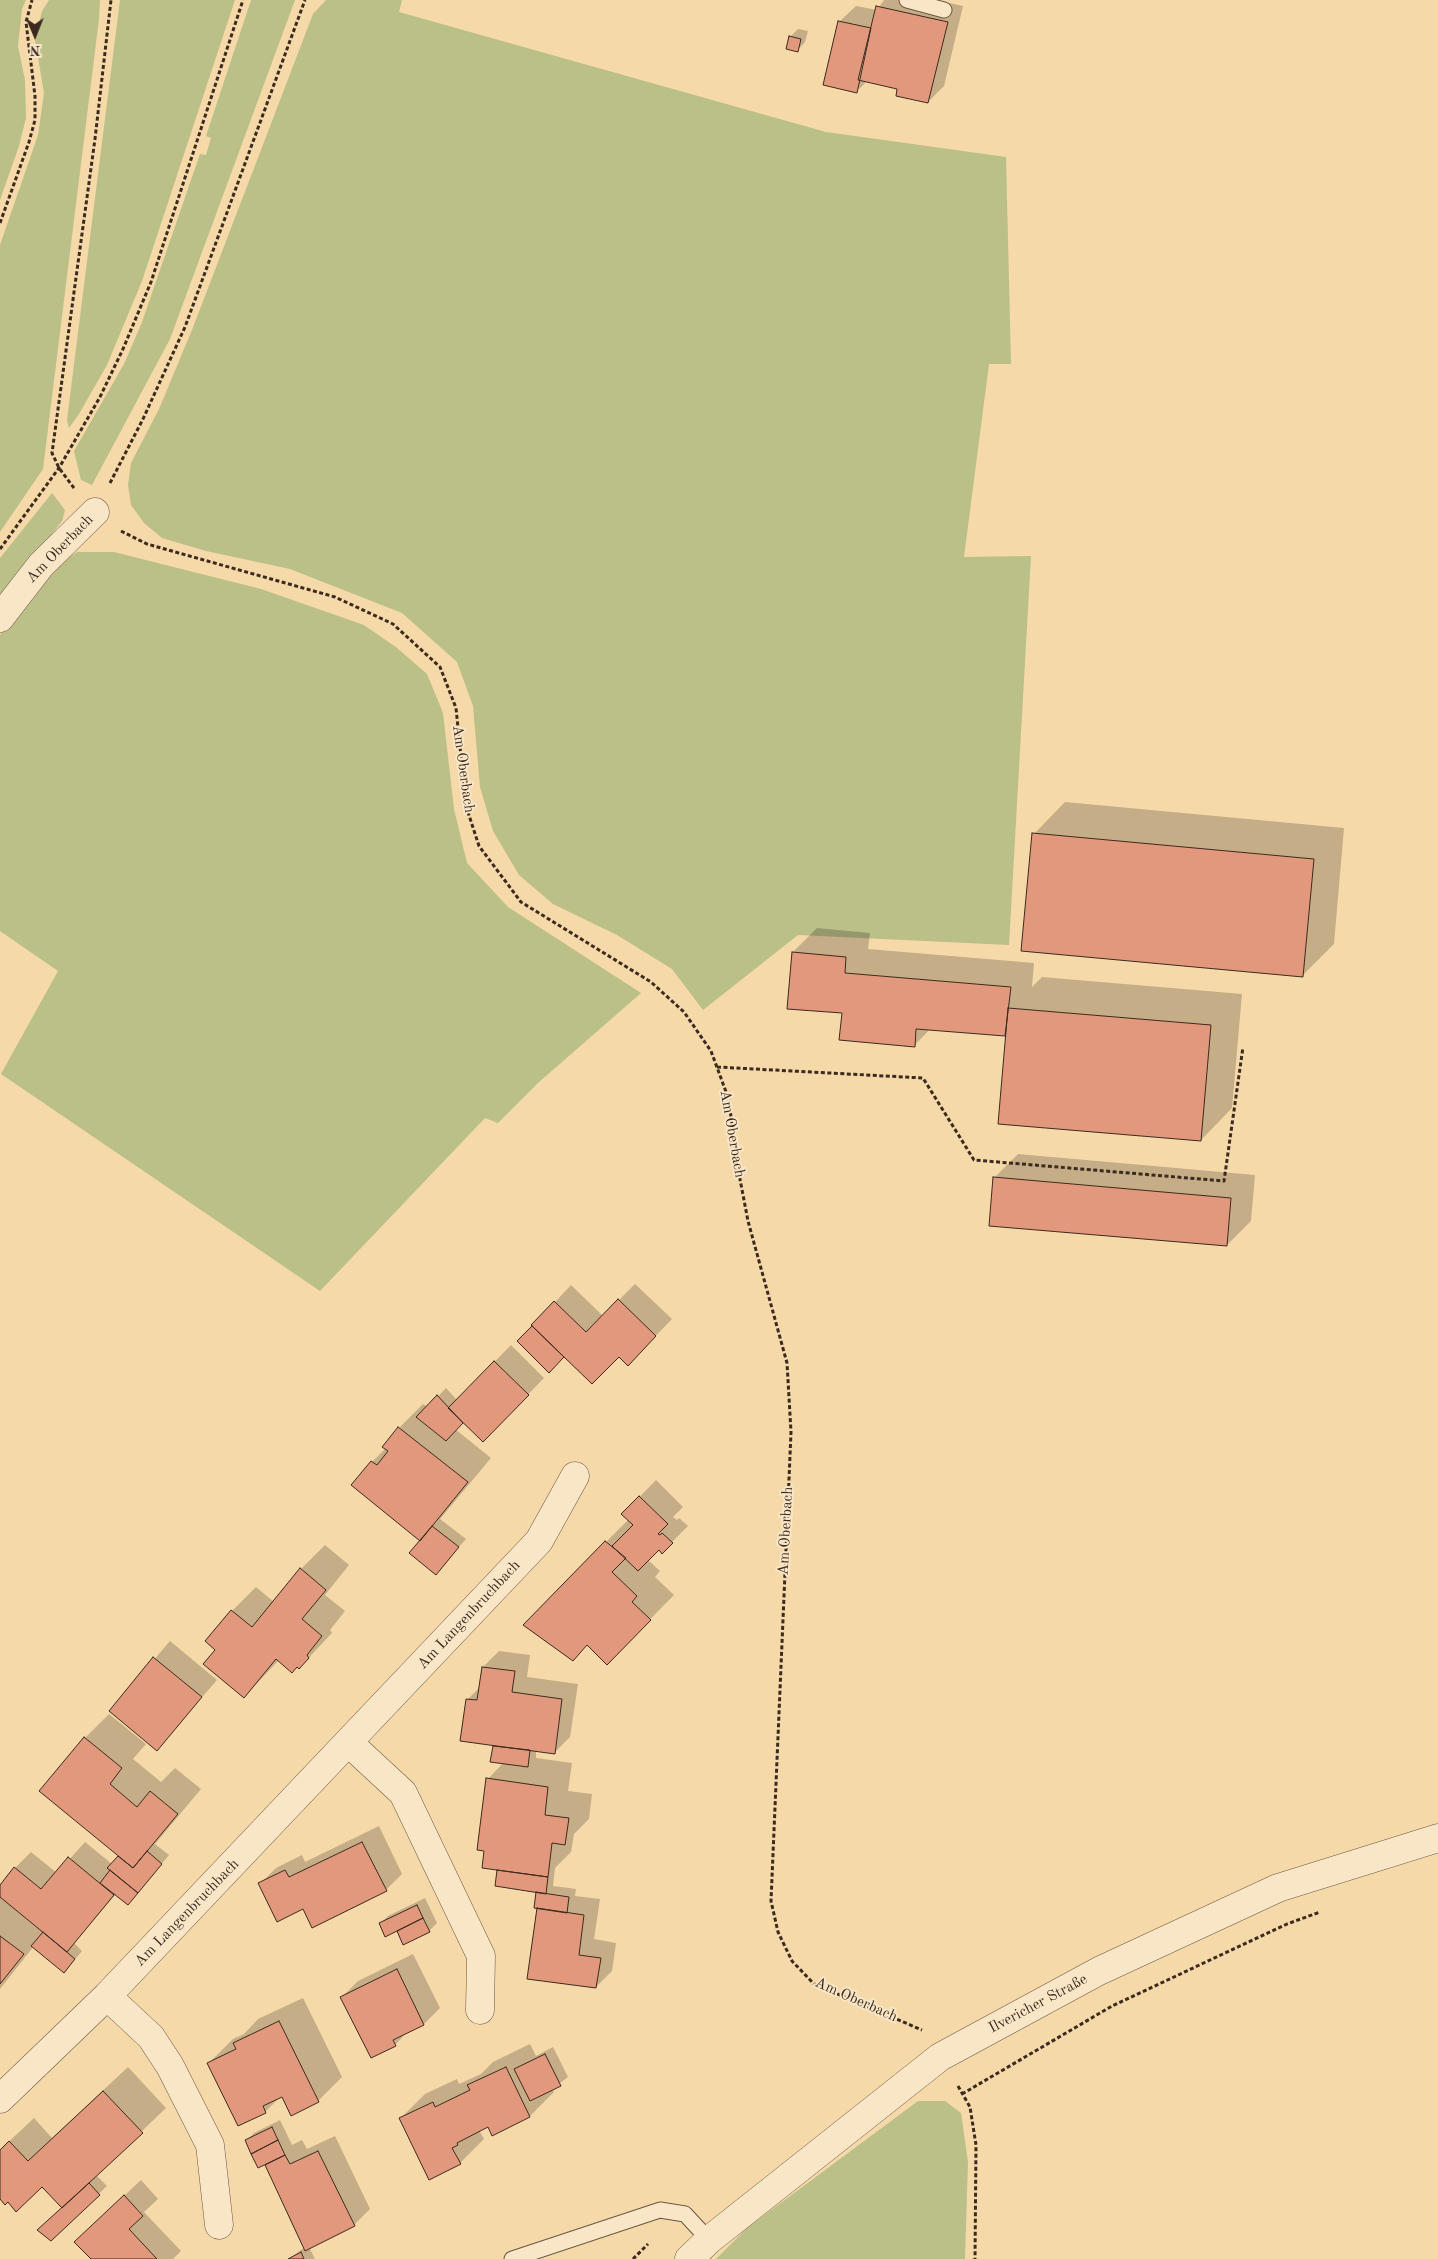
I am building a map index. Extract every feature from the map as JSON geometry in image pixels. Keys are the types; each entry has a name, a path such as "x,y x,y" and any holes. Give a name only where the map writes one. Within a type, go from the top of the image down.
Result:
{"street":[{"name":"Am Oberbach","path":"0,618 41,565 95,512"},
{"name":"Am Langenbruchbach","path":"0,2099 107,1996 539,1541 575,1476"},
{"path":"348,1743 403,1793 482,1956 480,2010"},
{"name":"Ilvericher Straße","path":"689,2259 709,2240 940,2057 1099,1971 1278,1888 1438,1838"},
{"path":"107,1996 151,2037 170,2066 210,2145 219,2225"}],"lane":[{"path":"907,0 944,10"},
{"path":"512,2259 660,2210 685,2214 709,2240"}],"path":[{"path":"0,223 35,120 35,96 27,44 26,22 32,0"},
{"path":"59,468 52,453 94,149 111,0"},
{"path":"0,549 59,468 100,397 123,349 151,282 243,0"},
{"path":"95,512 143,419 185,327 305,0"},
{"name":"Am Oberbach","path":"95,512 113,527 147,544 335,597 393,624 440,666 456,708 466,806 479,846 521,902 651,982 684,1012 711,1051 729,1100 735,1153 748,1221 787,1363 791,1432 771,1901 778,1932 792,1961 814,1984 921,2028 970,2107 976,2145 975,2259"},
{"path":"717,1067 923,1078 974,1160 1224,1181 1243,1047"},
{"path":"962,2094 1112,2006 1287,1924 1322,1911"}],"green space":[{"path":"0,0 26,0 22,9 18,46 25,80 26,118 19,146 0,200"},
{"path":"49,0 100,0 99,19 43,469 0,532 0,245 38,135 44,93 35,40 42,11"},
{"path":"120,0 235,0 142,281 107,365 69,428 67,420"},
{"path":"251,0 295,0 170,339 92,485 81,480 74,451 124,364 142,322 200,154 206,155 211,138 206,136"},
{"path":"326,0 402,0 399,12 826,132 1006,157 1011,364 989,364 964,557 1031,556 1009,945 798,935 703,1010 672,969 617,935 553,904 519,875 493,831 480,787 473,706 457,662 402,613 290,569 206,551 162,538 144,523 131,505 128,485 131,463 159,409 192,330 313,14"},
{"path":"52,493 65,510 62,521 0,601 0,558"},
{"path":"77,552 114,552 261,589 364,625 397,648 427,674 443,713 454,809 467,863 508,907 641,993 538,1083 498,1123 485,1118 320,1291 1,1074 58,971 0,931 0,635 46,572"},
{"path":"918,2101 945,2101 961,2113 968,2162 965,2259 716,2259 747,2228"}],"building":[{"path":"876,6 948,22 928,103 896,96 897,89 858,80"},
{"path":"838,21 871,28 857,93 823,85"},
{"path":"789,36 801,39 798,52 786,49"},
{"path":"1032,833 1314,859 1303,977 1021,951"},
{"path":"792,952 846,957 845,973 1011,987 1005,1036 916,1029 915,1047 839,1040 842,1013 787,1009"},
{"path":"1008,1008 1211,1025 1201,1141 998,1124"},
{"path":"993,1177 1231,1198 1227,1246 989,1226"},
{"path":"618,1299 656,1336 628,1366 619,1357 592,1384 531,1325 554,1301 586,1332"},
{"path":"532,1326 564,1357 549,1373 517,1341"},
{"path":"494,1361 529,1395 483,1442 448,1408"},
{"path":"437,1395 463,1423 446,1441 416,1417"},
{"path":"398,1427 468,1482 420,1541 351,1485 371,1461 377,1465 388,1451 382,1447"},
{"path":"639,1496 668,1524 658,1534 662,1533 673,1543 662,1554 659,1550 638,1571 612,1546 633,1525 621,1514"},
{"path":"432,1526 459,1547 436,1575 409,1553"},
{"path":"605,1541 626,1558 612,1572 637,1596 632,1602 651,1620 607,1665 587,1645 573,1661 523,1625"},
{"path":"300,1568 326,1590 302,1619 322,1636 307,1655 309,1658 299,1669 297,1667 292,1673 276,1659 244,1698 203,1664 215,1650 205,1641 231,1610 252,1627"},
{"path":"153,1657 202,1697 157,1751 109,1711"},
{"path":"482,1667 515,1671 512,1692 562,1699 555,1754 460,1741 466,1699 477,1700"},
{"path":"84,1737 122,1768 110,1784 137,1807 150,1791 178,1814 133,1868 39,1791"},
{"path":"493,1746 530,1750 528,1767 490,1762"},
{"path":"486,1778 548,1787 545,1815 569,1818 565,1845 552,1843 548,1877 482,1868 484,1851 477,1850"},
{"path":"362,1842 387,1891 312,1928 303,1909 277,1922 258,1883 285,1870 289,1877"},
{"path":"147,1851 162,1864 138,1893 107,1868 118,1856 133,1868"},
{"path":"68,1857 114,1895 67,1952 0,1897 0,1885 14,1867 41,1889"},
{"path":"110,1870 138,1893 128,1905 100,1883"},
{"path":"497,1870 548,1877 546,1894 495,1886"},
{"path":"536,1892 569,1897 567,1913 534,1908"},
{"path":"417,1905 423,1918 385,1937 379,1923"},
{"path":"537,1908 584,1915 579,1955 601,1958 596,1988 527,1979"},
{"path":"423,1918 430,1932 403,1945 397,1931"},
{"path":"43,1932 75,1959 64,1973 31,1946"},
{"path":"0,1936 24,1954 0,1984"},
{"path":"397,1969 424,2025 393,2040 396,2046 371,2058 340,1997"},
{"path":"279,2021 319,2102 291,2116 282,2097 263,2106 266,2113 238,2126 207,2063 236,2049 233,2043"},
{"path":"545,2054 561,2086 530,2101 514,2069"},
{"path":"506,2067 530,2117 492,2136 488,2127 457,2143 458,2145 452,2148 461,2164 429,2180 399,2118 433,2102 435,2107 470,2090 467,2085"},
{"path":"103,2091 143,2133 62,2208 42,2187 16,2212 8,2202 5,2205 0,2199 0,2150 9,2141 28,2161"},
{"path":"272,2127 278,2140 251,2154 245,2140"},
{"path":"278,2140 285,2155 258,2168 251,2154"},
{"path":"318,2151 355,2226 305,2251 265,2165 285,2155 290,2164"},
{"path":"89,2183 100,2195 51,2241 37,2230"},
{"path":"124,2195 143,2216 129,2229 157,2259 91,2259 74,2242"},
{"path":"301,2252 304,2259 288,2259"}]}
